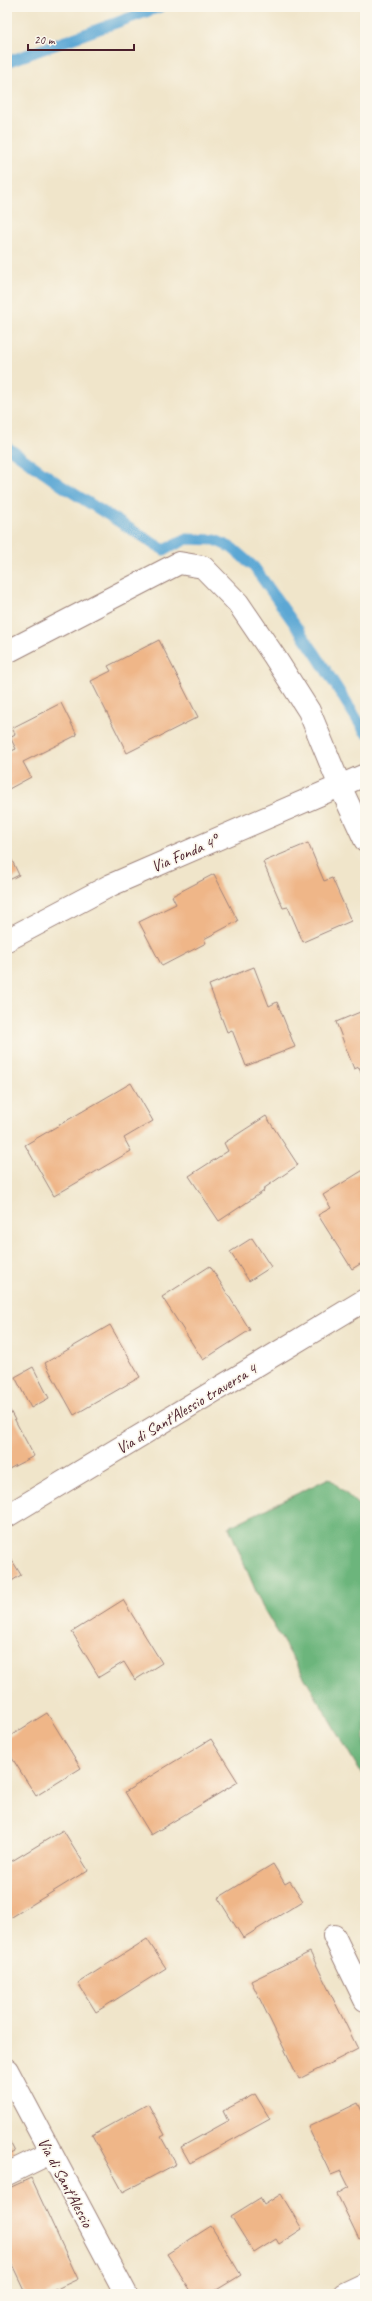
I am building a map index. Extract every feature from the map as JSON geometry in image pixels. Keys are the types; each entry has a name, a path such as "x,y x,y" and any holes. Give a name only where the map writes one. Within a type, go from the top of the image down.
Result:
{"street":[{"path":"7,652 179,563 203,567 238,603 309,710 340,786 365,840"},
{"name":"Via Fonda 4°","path":"7,940 110,885 365,775"},
{"name":"Via di Sant'Alessio traversa 4","path":"7,1516 365,1300"},
{"path":"334,1936 365,2000"},
{"name":"Via di Sant'Alessio","path":"7,2070 126,2294"},
{"path":"7,2174 50,2153"},
{"path":"344,2294 365,2284"}],"green space":[{"path":"329,1478 365,1511 365,1771 361,1773 262,1606 229,1527"}],"building":[{"path":"159,640 198,717 127,753 91,681 111,671 108,666"},
{"path":"61,703 77,735 23,762 31,777 7,790 7,753 16,749 10,737 15,734 12,728"},
{"path":"308,843 324,881 332,878 351,921 303,942 288,907 283,908 263,862"},
{"path":"7,850 19,875 7,881"},
{"path":"214,874 238,921 204,939 206,943 162,966 139,922 176,904 172,896"},
{"path":"254,967 269,1006 277,1002 295,1047 246,1066 232,1030 227,1032 209,985"},
{"path":"365,1010 365,1083 359,1067 354,1069 336,1022"},
{"path":"131,1083 153,1121 124,1138 131,1151 54,1196 25,1145"},
{"path":"266,1116 298,1165 263,1189 264,1191 219,1221 189,1176 228,1151 224,1143"},
{"path":"365,1169 365,1261 352,1269 318,1215 331,1208 323,1195"},
{"path":"252,1238 271,1267 249,1281 230,1252"},
{"path":"210,1266 250,1330 203,1360 162,1297"},
{"path":"110,1325 140,1377 74,1415 45,1363"},
{"path":"33,1367 49,1398 31,1408 15,1377"},
{"path":"7,1405 34,1456 7,1470"},
{"path":"7,1552 21,1575 7,1584"},
{"path":"123,1600 162,1663 135,1680 124,1662 99,1677 72,1632"},
{"path":"47,1713 81,1768 36,1796 7,1750 7,1738"},
{"path":"211,1739 238,1782 151,1835 125,1792"},
{"path":"63,1830 88,1870 7,1920 7,1864"},
{"path":"273,1864 285,1884 290,1881 303,1901 243,1938 218,1898"},
{"path":"147,1939 166,1968 96,2012 78,1983"},
{"path":"310,1952 358,2049 299,2079 251,1981"},
{"path":"255,2094 270,2119 190,2163 181,2147 228,2121 223,2111"},
{"path":"358,2103 365,2117 365,2236 359,2239 337,2194 349,2187 341,2171 331,2175 308,2127"},
{"path":"148,2104 165,2135 161,2137 176,2164 123,2192 92,2135"},
{"path":"7,2136 15,2152 7,2156"},
{"path":"31,2178 78,2279 46,2294 26,2294 7,2254 7,2189"},
{"path":"281,2194 302,2229 279,2244 276,2239 254,2253 231,2216 260,2198 264,2205"},
{"path":"211,2226 241,2275 210,2294 193,2294 167,2254"}],"waterway":[{"path":"7,62 160,7"},
{"path":"7,447 62,486 164,550 187,539 215,540 232,548 254,567 315,653 365,732"}]}
